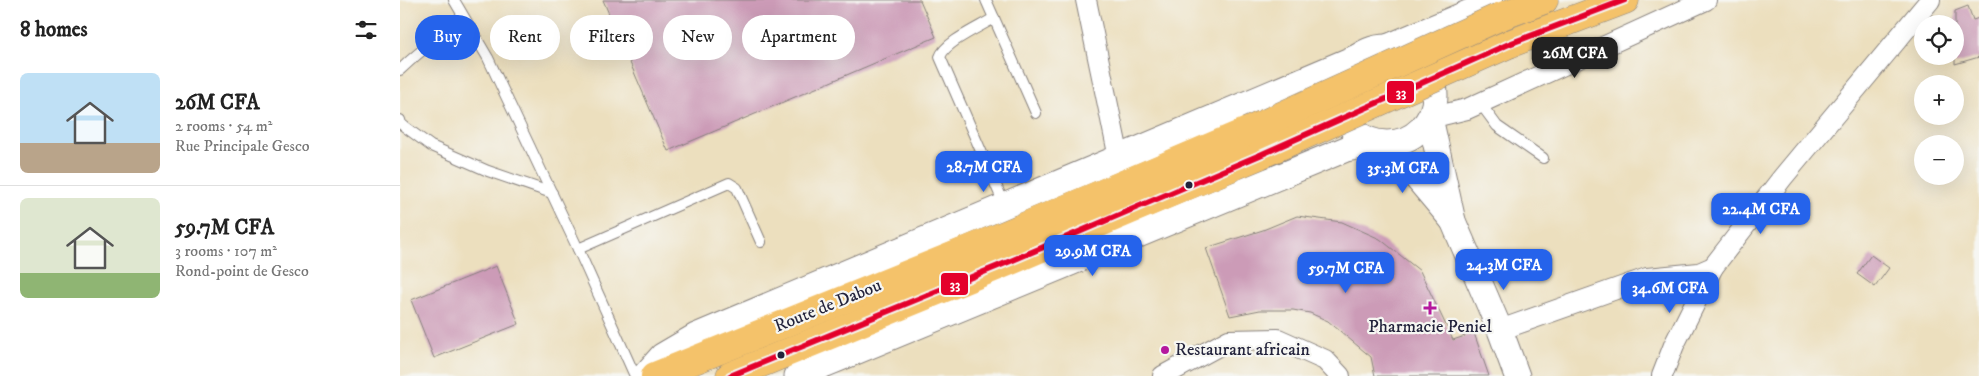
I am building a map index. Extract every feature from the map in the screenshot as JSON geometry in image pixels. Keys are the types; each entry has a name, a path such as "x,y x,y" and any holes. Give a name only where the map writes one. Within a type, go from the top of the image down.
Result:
{"main road":[{"name":"Route de Dabou","path":"654,376 1002,236 1248,131 1496,9 1544,0"},
{"name":"Route de Dabou","path":"730,376 1013,260 1260,155 1510,44 1625,0"}],"street":[{"path":"1086,0 1119,158"},
{"path":"1430,118 1480,103 1706,0"},
{"path":"1662,376 1674,345 1713,267 1788,170 1930,0"},
{"path":"644,376 662,356 696,336 1368,51 1496,9"},
{"path":"797,376 1346,149 1379,143 1394,144 1408,139 1421,130 1430,118 1434,104 1434,89 1430,74 1422,62 1410,53 1396,48 1381,47"},
{"path":"1357,57 1346,69 1340,83 1338,99 1342,115 1351,128 1364,138 1379,143 1416,177 1453,221"},
{"path":"1430,118 1453,221 1500,330 1516,376"},
{"path":"1500,330 1648,278 1699,273 1713,267"},
{"path":"1163,376 1229,340 1278,339 1325,360 1340,376"}],"lane":[{"path":"454,0 463,15"},
{"path":"986,0 1036,113"},
{"path":"994,18 949,45 942,51 940,58 1006,206"},
{"path":"480,44 578,248 635,376"},
{"path":"400,70 415,56"},
{"path":"1480,103 1497,126 1543,158"},
{"path":"400,123 431,146 488,172 552,193"},
{"path":"578,248 729,183 737,188 761,242"}],"building":[{"path":"603,0 920,0 936,37 668,151 629,60 653,60 653,15 609,15"},
{"path":"1968,6 1973,20 1979,18 1979,57 1964,61 1964,15 1955,15 1955,11"},
{"path":"1297,216 1342,222 1380,239 1420,271 1453,340 1474,333 1489,376 1375,376 1371,357 1328,321 1310,313 1293,310 1260,310 1230,316 1206,248 1263,230"},
{"path":"1871,255 1889,268 1875,287 1857,274"},
{"path":"496,266 519,324 434,358 411,300"}],"transit line":[{"name":"33","path":"730,376 1013,260 1260,155 1509,44 1625,0"}],"place":[{"name":"Pharmacie Peniel","path":"1430,308"},
{"name":"Restaurant africain","path":"1165,350"}]}
